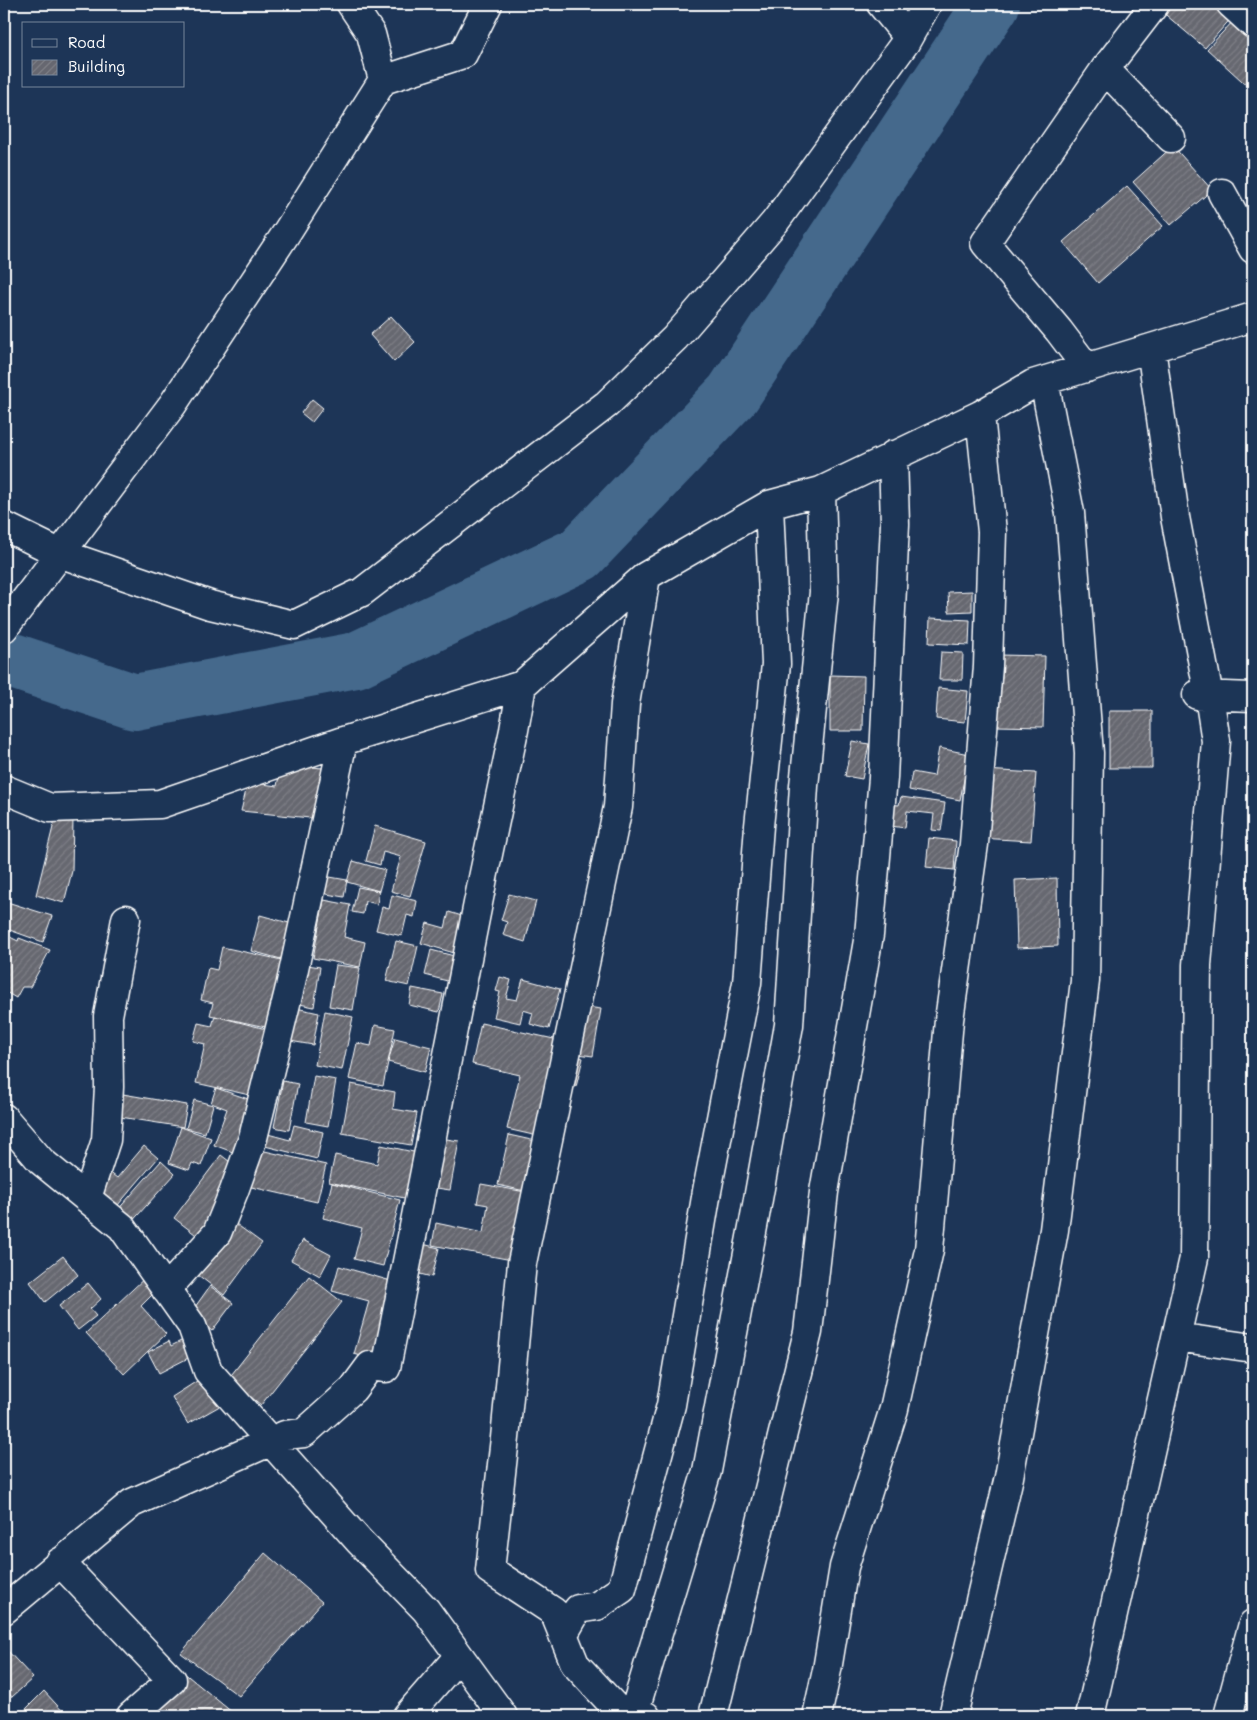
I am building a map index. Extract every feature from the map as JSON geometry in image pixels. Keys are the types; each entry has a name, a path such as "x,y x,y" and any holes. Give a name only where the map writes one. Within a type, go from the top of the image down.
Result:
{"street":[{"path":"351,4 371,34 383,80"},
{"path":"4,628 173,404 285,235 383,80 464,54 488,4"},
{"path":"881,4 908,37"},
{"path":"4,526 58,555 210,605 294,625 362,592 607,404 676,338 775,222 908,37 927,4"},
{"path":"1087,368 1059,331 985,243 1106,69 1155,4"},
{"path":"1231,4 1253,24"},
{"path":"1106,69 1171,138"},
{"path":"1222,193 1253,249"},
{"path":"4,789 50,808 160,804 343,740 522,685 646,576 768,505 821,490 980,414 1033,384 1253,317"},
{"path":"1090,1716 1194,1258 1197,965 1216,741 1203,695 1151,348"},
{"path":"953,1716 1009,1477 1054,1230 1085,981 1089,753 1070,513 1044,381"},
{"path":"817,1716 828,1670 844,1567 894,1409 929,1250 949,1020 974,844 988,666 992,532 980,414"},
{"path":"713,1716 808,1332 824,1192 868,935 883,778 895,524 894,455"},
{"path":"646,576 625,704 618,807 522,1264 490,1570 554,1612 574,1664 616,1708 640,1714 706,1471 755,1216 789,1024 804,786 824,592 821,490"},
{"path":"563,1635 578,1609 597,1606 622,1590 671,1405 707,1191 747,983 759,826 776,664 768,505"},
{"path":"4,1610 132,1503 285,1434 304,1433 353,1388 370,1366 386,1368 522,685"},
{"path":"1203,695 1253,697"},
{"path":"166,1290 217,1233 253,1138 290,987 343,740"},
{"path":"87,1198 106,1140 108,1016 126,919"},
{"path":"4,1118 41,1160 122,1227 192,1326 208,1371 360,1541 426,1610 503,1716"},
{"path":"1176,1337 1253,1348"},
{"path":"60,1562 172,1680 131,1716"},
{"path":"1228,1716 1253,1624"},
{"path":"407,1716 459,1656"}],"building":[{"path":"1166,4 1218,4 1233,16 1205,48 1160,10"},
{"path":"1236,18 1253,34 1253,91 1207,49"},
{"path":"1173,146 1212,190 1171,225 1133,182"},
{"path":"1127,186 1163,226 1098,283 1063,242"},
{"path":"391,316 415,342 394,362 370,335"},
{"path":"312,399 323,408 312,422 301,413"},
{"path":"972,591 972,611 949,612 948,592"},
{"path":"930,618 970,620 969,645 929,643"},
{"path":"941,652 963,653 962,680 939,680"},
{"path":"999,655 1045,656 1043,727 997,726"},
{"path":"830,675 864,676 863,731 830,731"},
{"path":"938,688 968,691 965,722 936,719"},
{"path":"1109,711 1152,711 1152,768 1109,768"},
{"path":"852,741 869,744 862,779 845,776"},
{"path":"939,748 969,754 960,800 909,790 912,772 934,776"},
{"path":"293,765 332,769 320,819 241,811 248,782 277,786 280,771 291,774"},
{"path":"984,770 1036,773 1031,841 979,838"},
{"path":"901,797 945,803 941,831 932,830 934,814 907,811 905,828 884,825 887,804 899,805"},
{"path":"56,815 73,819 72,871 64,903 36,895"},
{"path":"375,826 426,841 410,896 391,891 401,857 383,852 380,865 366,861"},
{"path":"929,838 956,841 954,870 926,867"},
{"path":"353,861 385,870 379,891 347,882"},
{"path":"318,875 347,880 344,897 315,892"},
{"path":"1057,878 1058,946 1017,948 1015,880"},
{"path":"358,887 379,891 377,904 365,901 363,914 352,912"},
{"path":"509,894 536,901 525,942 503,935 507,922 501,920"},
{"path":"392,895 417,901 414,917 407,915 402,936 376,930 382,907 389,909"},
{"path":"324,900 350,905 344,937 365,942 360,967 313,958"},
{"path":"4,901 52,916 43,942 4,928"},
{"path":"449,912 465,917 454,953 421,943 427,923 445,928"},
{"path":"260,915 289,923 281,959 251,951"},
{"path":"4,934 18,941 19,938 50,950 30,987 22,987 16,998 4,991 4,971 6,967 4,966"},
{"path":"396,941 418,946 409,986 386,981"},
{"path":"222,947 282,960 270,1028 210,1015 213,1003 201,1000 208,968 217,970"},
{"path":"431,950 458,957 451,982 425,975"},
{"path":"301,964 320,967 314,1007 295,1003"},
{"path":"336,965 360,968 353,1010 329,1006"},
{"path":"500,977 511,980 506,998 517,1000 523,979 560,989 549,1029 530,1024 533,1013 523,1010 520,1023 494,1017 500,992 496,991"},
{"path":"412,988 443,994 439,1012 409,1005"},
{"path":"587,1007 601,1009 593,1056 578,1054"},
{"path":"296,1008 319,1013 313,1045 290,1041"},
{"path":"325,1011 353,1017 342,1070 315,1065"},
{"path":"215,1016 270,1030 254,1096 196,1083 205,1044 193,1041 198,1023 212,1026"},
{"path":"481,1023 563,1041 542,1137 507,1129 520,1075 472,1064"},
{"path":"375,1025 395,1029 383,1086 349,1079 357,1043 371,1046"},
{"path":"395,1038 431,1047 425,1072 388,1062"},
{"path":"569,1055 583,1058 576,1087 562,1085"},
{"path":"314,1076 336,1080 328,1126 306,1122"},
{"path":"283,1081 298,1084 289,1130 274,1127"},
{"path":"351,1084 395,1092 393,1109 417,1113 411,1145 342,1133"},
{"path":"216,1088 257,1102 238,1154 214,1145 227,1109 211,1103"},
{"path":"117,1093 187,1105 183,1127 114,1116"},
{"path":"194,1100 213,1105 205,1133 186,1128"},
{"path":"294,1125 323,1132 317,1159 261,1145 264,1133 290,1140"},
{"path":"181,1127 211,1138 201,1166 192,1163 189,1170 169,1163"},
{"path":"509,1135 540,1142 529,1192 498,1185"},
{"path":"440,1138 459,1141 450,1190 430,1187"},
{"path":"381,1145 418,1153 409,1199 329,1182 335,1155 377,1164"},
{"path":"144,1146 158,1158 112,1212 90,1193 108,1171 117,1178"},
{"path":"256,1149 326,1165 317,1202 247,1186"},
{"path":"221,1155 238,1168 204,1241 174,1218"},
{"path":"161,1161 175,1174 128,1226 115,1213"},
{"path":"332,1183 400,1200 383,1266 354,1259 362,1228 323,1218"},
{"path":"481,1184 526,1192 512,1260 432,1245 436,1223 483,1233 488,1205 477,1203"},
{"path":"236,1224 262,1243 224,1295 198,1275"},
{"path":"303,1240 331,1255 320,1276 291,1260"},
{"path":"414,1242 439,1248 432,1277 408,1271"},
{"path":"63,1256 78,1275 45,1302 30,1282"},
{"path":"339,1266 398,1283 376,1360 354,1354 369,1301 332,1291"},
{"path":"148,1275 160,1287 141,1306 166,1334 124,1374 86,1333"},
{"path":"309,1276 342,1302 261,1405 228,1379"},
{"path":"88,1283 101,1299 90,1309 96,1316 78,1330 59,1306"},
{"path":"210,1286 233,1303 212,1331 190,1314"},
{"path":"189,1337 198,1353 159,1373 148,1352 169,1341 171,1346"},
{"path":"208,1374 225,1403 188,1424 172,1397"},
{"path":"265,1553 322,1602 239,1696 181,1653"},
{"path":"4,1647 33,1678 12,1697 4,1688"},
{"path":"183,1672 233,1713 230,1716 147,1716"},
{"path":"44,1691 67,1716 31,1716 25,1710"}],"waterway":[{"path":"4,658 135,702 356,660 580,554 733,394 992,4"}]}
